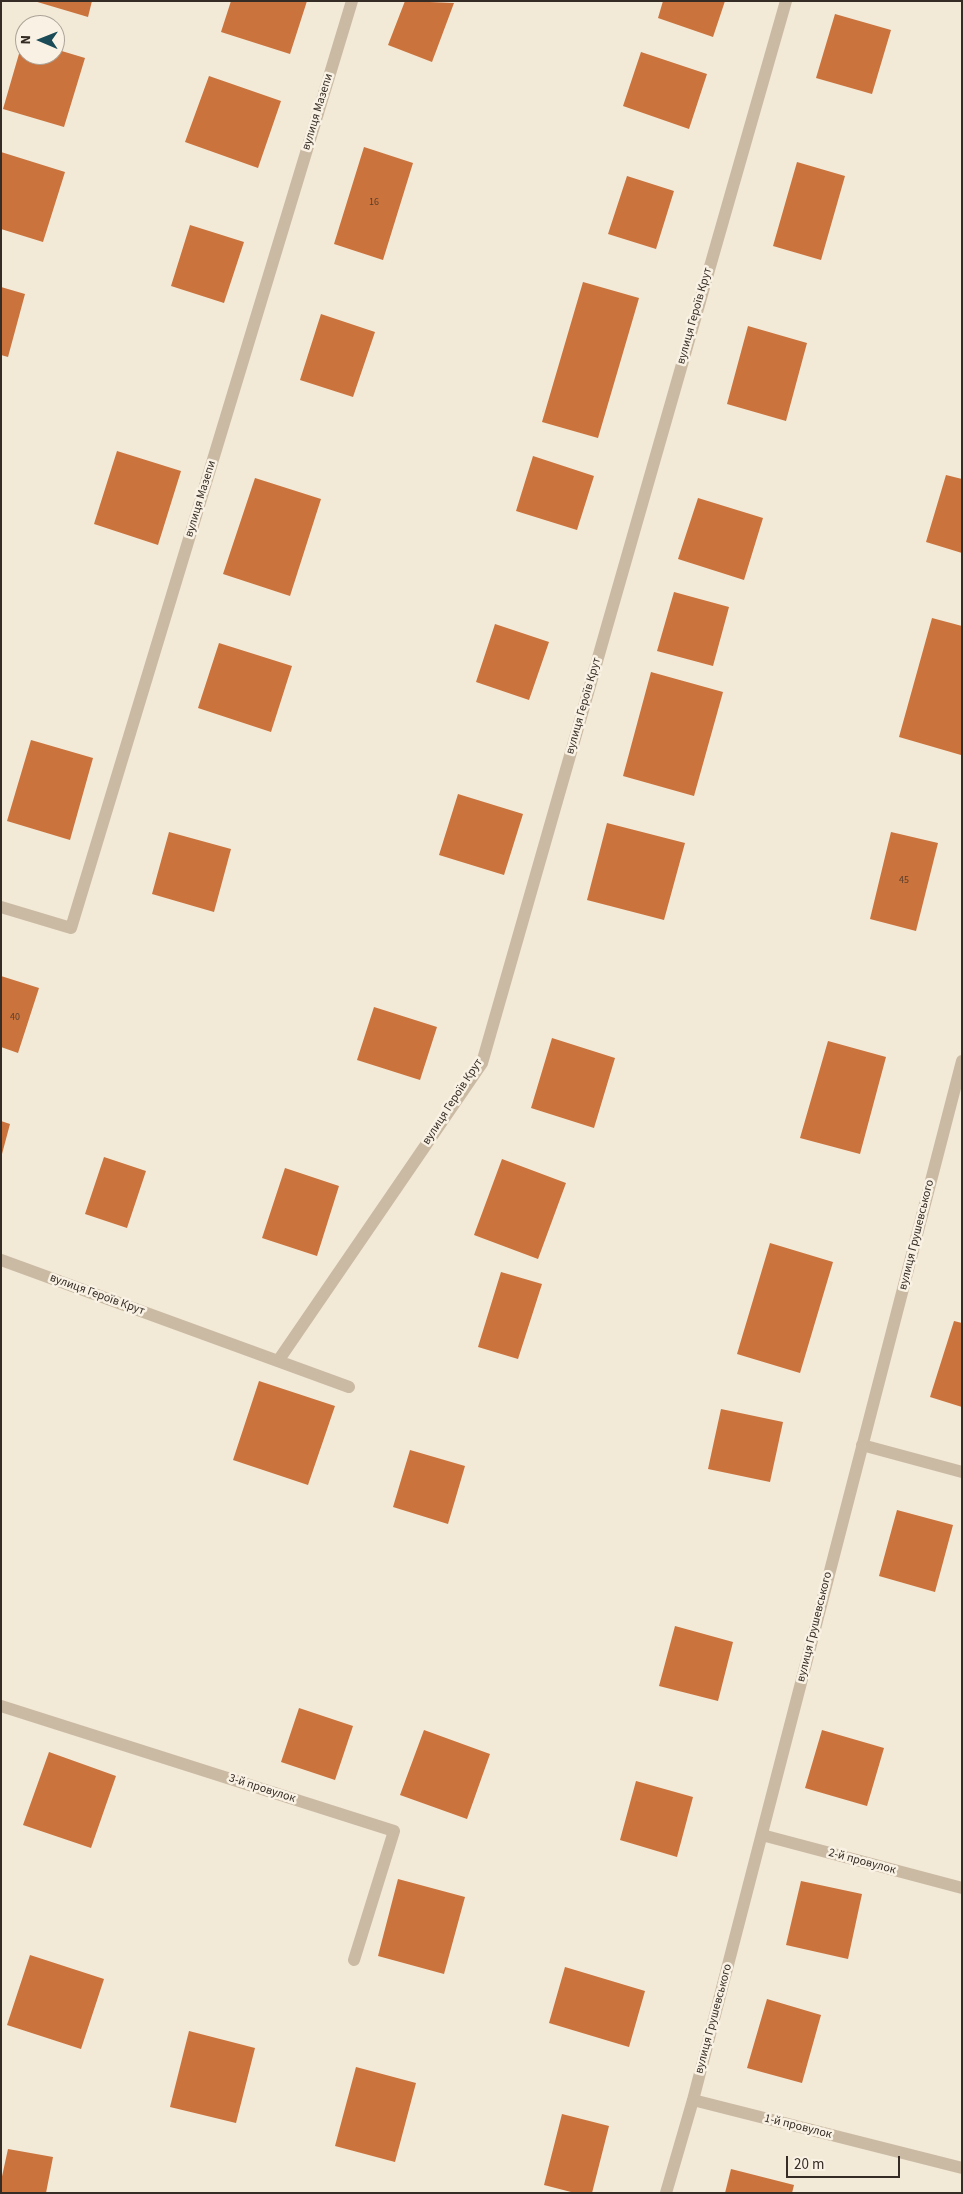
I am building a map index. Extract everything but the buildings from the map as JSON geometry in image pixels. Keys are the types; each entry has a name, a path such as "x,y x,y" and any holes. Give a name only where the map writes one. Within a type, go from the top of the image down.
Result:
{"street":[{"name":"вулиця Мазепи","path":"1,907 71,928 352,1"},
{"name":"вулиця Героїв Крут","path":"278,1361 482,1063 786,1"},
{"name":"вулиця Грушевського","path":"666,2193 693,2100 962,1060"},
{"name":"вулиця Героїв Крут","path":"1,1260 349,1387"},
{"path":"862,1445 962,1472"},
{"name":"3-й провулок","path":"1,1706 394,1831 354,1960"},
{"name":"2-й провулок","path":"762,1835 962,1888"},
{"name":"1-й провулок","path":"693,2100 962,2168"}]}
